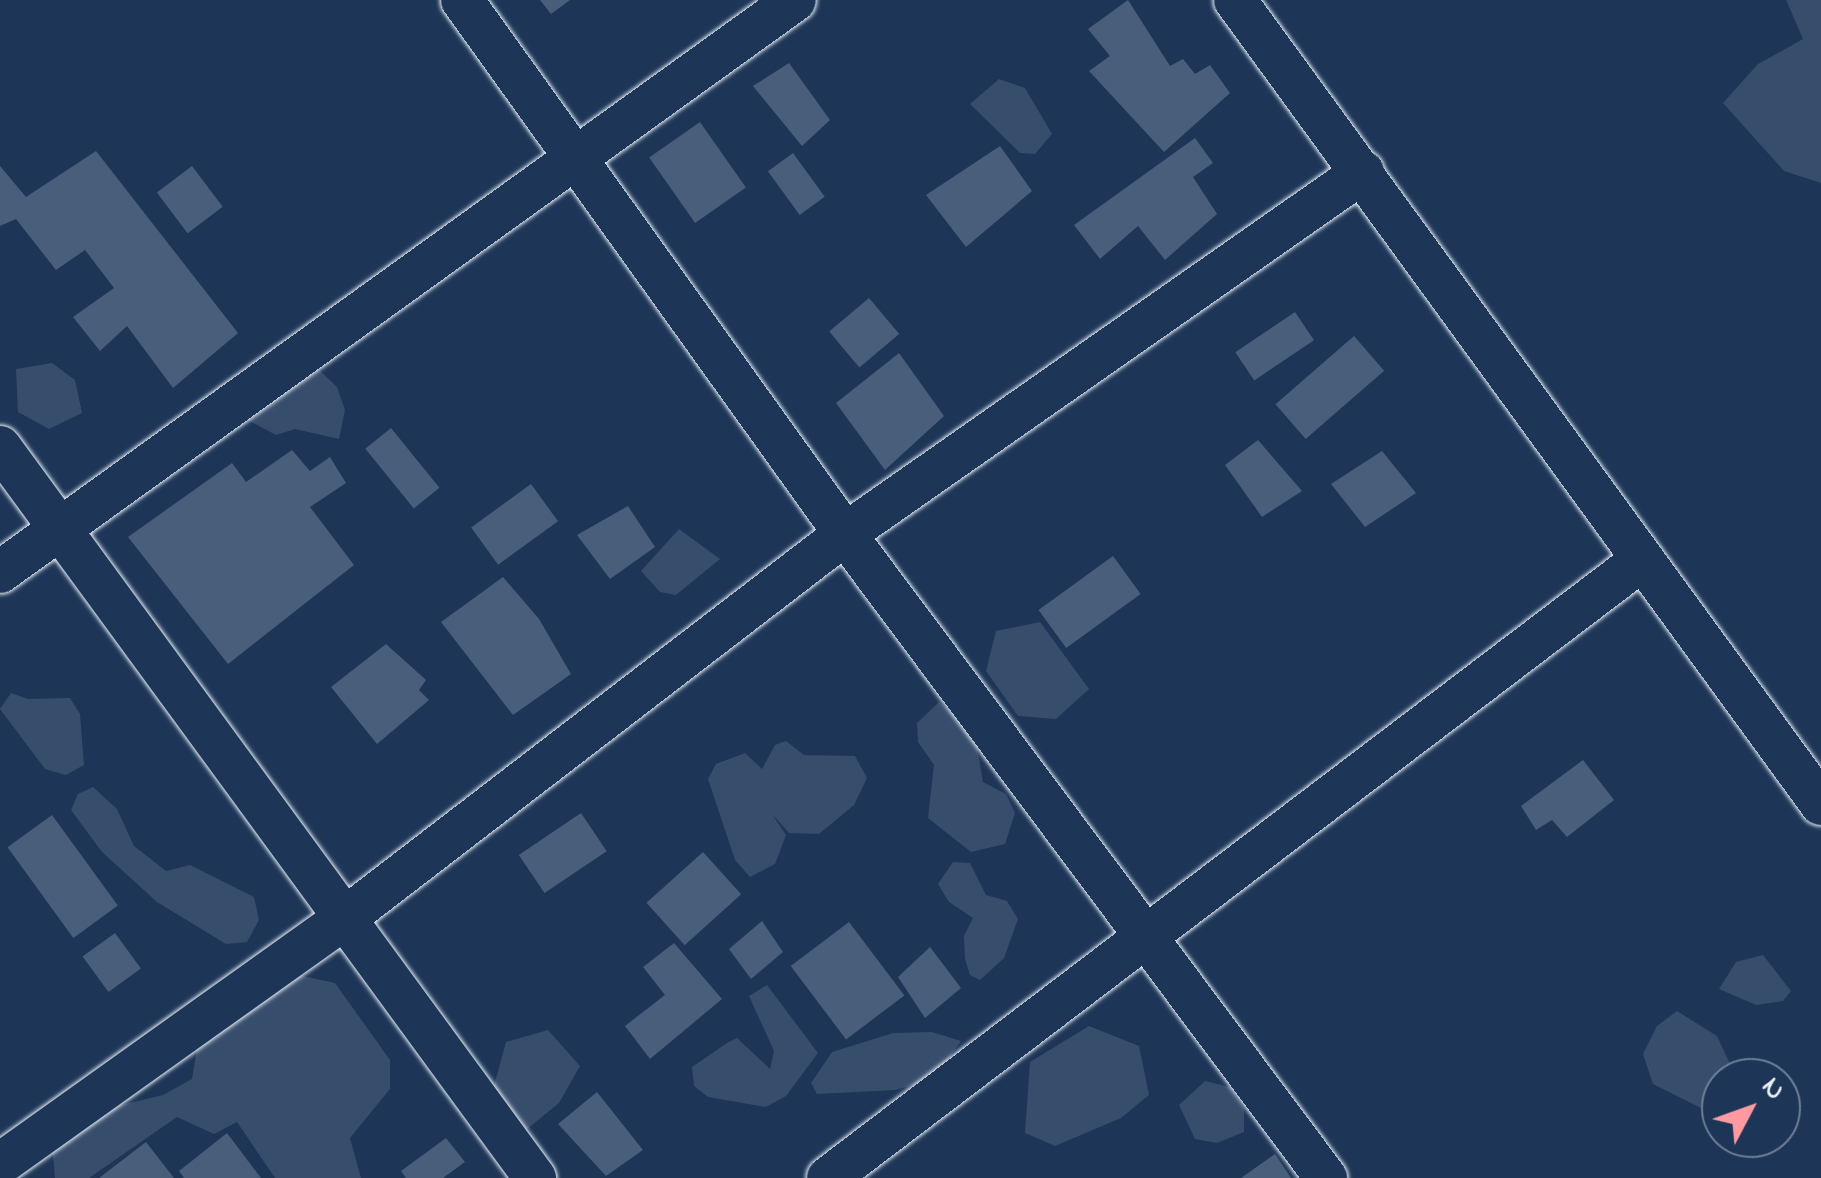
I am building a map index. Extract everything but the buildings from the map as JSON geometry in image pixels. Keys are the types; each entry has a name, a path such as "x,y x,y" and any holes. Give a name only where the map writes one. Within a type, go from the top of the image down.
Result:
{"street":[{"path":"462,0 580,158 845,534 1147,932 1326,1178"},
{"path":"0,572 795,0"},
{"path":"1234,0 1821,804"},
{"path":"0,1164 345,918 845,534 1363,172"},
{"path":"0,447 535,1178"},
{"path":"828,1178 1147,932 1642,560"}],"shaded area":[{"path":"1786,0 1821,0 1821,183 1784,171 1723,103 1758,64 1803,39"},
{"path":"999,79 1025,88 1052,134 1035,154 1020,153 970,104"},
{"path":"52,363 75,380 82,413 49,429 18,412 16,369"},
{"path":"315,366 337,387 345,410 339,439 295,429 276,435 242,417"},
{"path":"679,529 720,559 676,595 660,592 641,571"},
{"path":"1040,622 1089,689 1056,719 1018,716 986,671 996,631"},
{"path":"11,693 28,699 70,698 80,714 84,765 66,775 45,769 0,709"},
{"path":"939,702 975,735 983,782 1006,794 1015,813 1005,844 971,852 928,818 934,765 918,742 917,723"},
{"path":"786,741 804,755 855,756 867,778 854,805 819,834 789,833 772,814 786,835 775,864 750,877 735,860 708,779 716,764 745,753 762,769 775,745"},
{"path":"93,787 117,809 134,846 166,871 190,865 254,897 259,920 247,942 226,944 157,902 102,852 71,810 78,794"},
{"path":"953,862 970,863 986,895 1007,901 1018,919 1004,958 980,980 970,975 965,959 964,936 973,918 949,902 938,884"},
{"path":"1763,955 1791,991 1783,1001 1756,1005 1719,989 1736,962"},
{"path":"298,975 335,983 390,1060 390,1089 350,1138 361,1178 275,1178 237,1122 214,1134 177,1117 89,1178 55,1178 52,1145 88,1113 163,1095 192,1079 197,1049"},
{"path":"767,985 818,1053 786,1096 766,1107 708,1097 694,1086 692,1067 737,1038 770,1069 774,1051 749,996"},
{"path":"1677,1011 1717,1036 1727,1058 1701,1058 1701,1108 1653,1084 1643,1054 1657,1026"},
{"path":"1089,1026 1139,1046 1149,1095 1121,1118 1055,1146 1025,1133 1030,1062"},
{"path":"548,1030 580,1066 559,1103 526,1130 489,1104 506,1042"},
{"path":"932,1032 961,1041 933,1080 895,1090 817,1094 811,1083 832,1052 893,1033"},
{"path":"1205,1081 1230,1087 1244,1109 1244,1132 1217,1143 1195,1139 1179,1105"}]}
